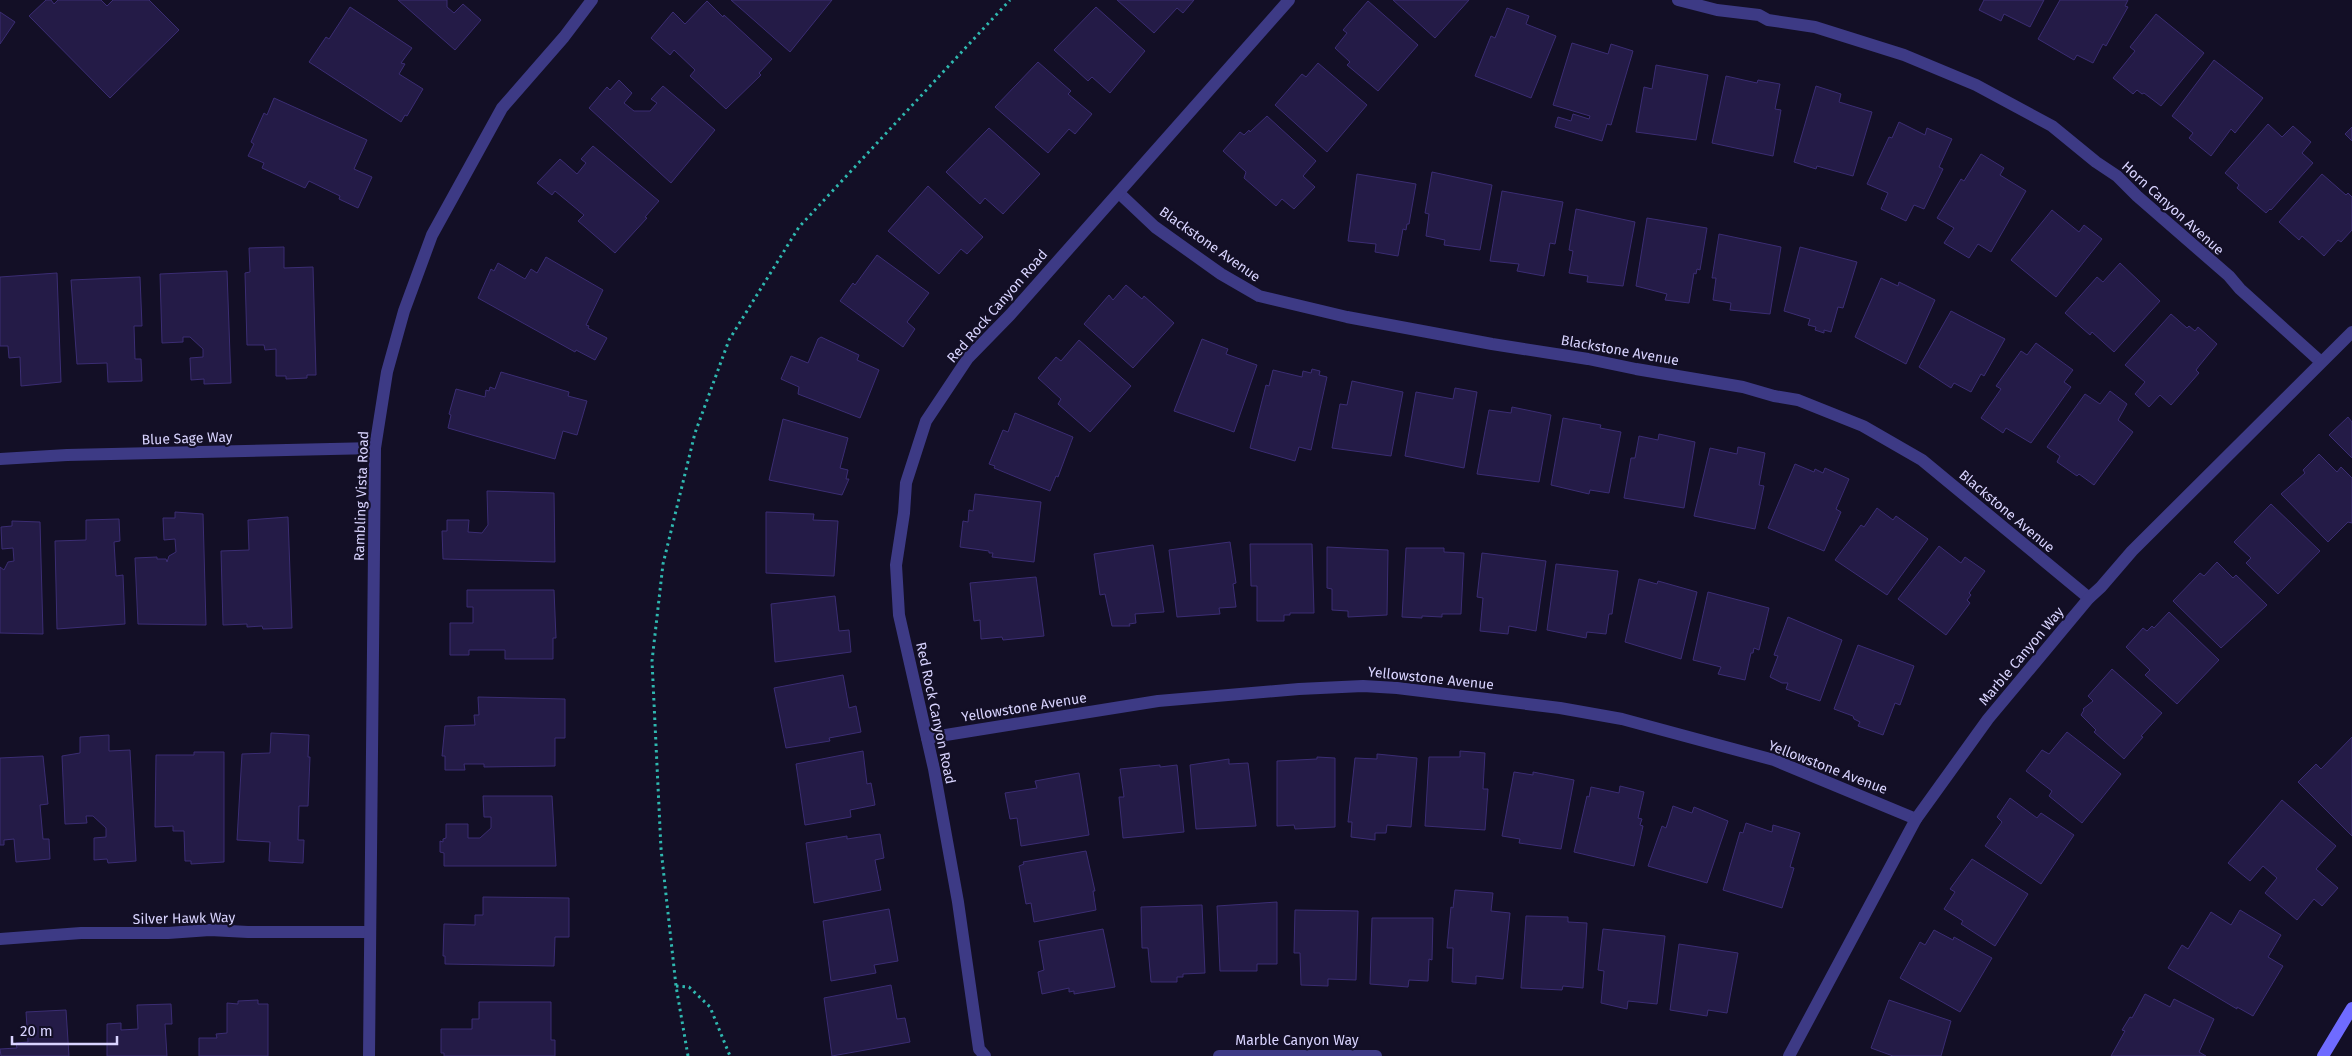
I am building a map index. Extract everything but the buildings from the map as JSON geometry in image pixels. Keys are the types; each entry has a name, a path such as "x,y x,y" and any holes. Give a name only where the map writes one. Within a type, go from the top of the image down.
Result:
{"street":[{"name":"Rambling Vista Road","path":"369,1056 375,448 392,354 404,311 432,235 502,108 564,38 592,0"},
{"name":"Red Rock Canyon Road","path":"985,1056 979,1049 958,902 927,738 899,615 896,565 904,513 906,483 926,421 968,358 1010,315 1289,0"},
{"name":"Horn Canyon Avenue","path":"1678,0 1718,10 1759,15 1768,20 1815,28 1904,55 1976,85 2052,126 2096,162 2117,176 2137,196 2229,276 2240,289 2321,362"},
{"name":"Blackstone Avenue","path":"1119,193 1155,227 1221,274 1259,296 1347,317 1492,344 1588,358 1636,369 1743,387 1774,396 1798,400 1863,426 1922,460 2089,598"},
{"name":"Marble Canyon Way","path":"1789,1056 1916,819 1988,719 2089,598 2101,587 2132,550 2207,478 2235,446 2352,332"},
{"name":"Blue Sage Way","path":"0,459 67,455 375,448"},
{"name":"Yellowstone Avenue","path":"927,738 1158,701 1299,689 1362,686 1398,688 1560,708 1672,732 1793,766 1916,819"},
{"name":"Silver Hawk Way","path":"0,939 81,933 168,933 210,930 248,932 369,932"},
{"path":"2324,1056 2352,1008"},
{"name":"Marble Canyon Way","path":"1219,1056 1376,1056"}],"path":[{"path":"688,1056 676,986 661,850 652,661 663,564 695,433 729,340 799,227 1010,0"},
{"path":"676,986 689,987 710,1007 730,1056"}]}
